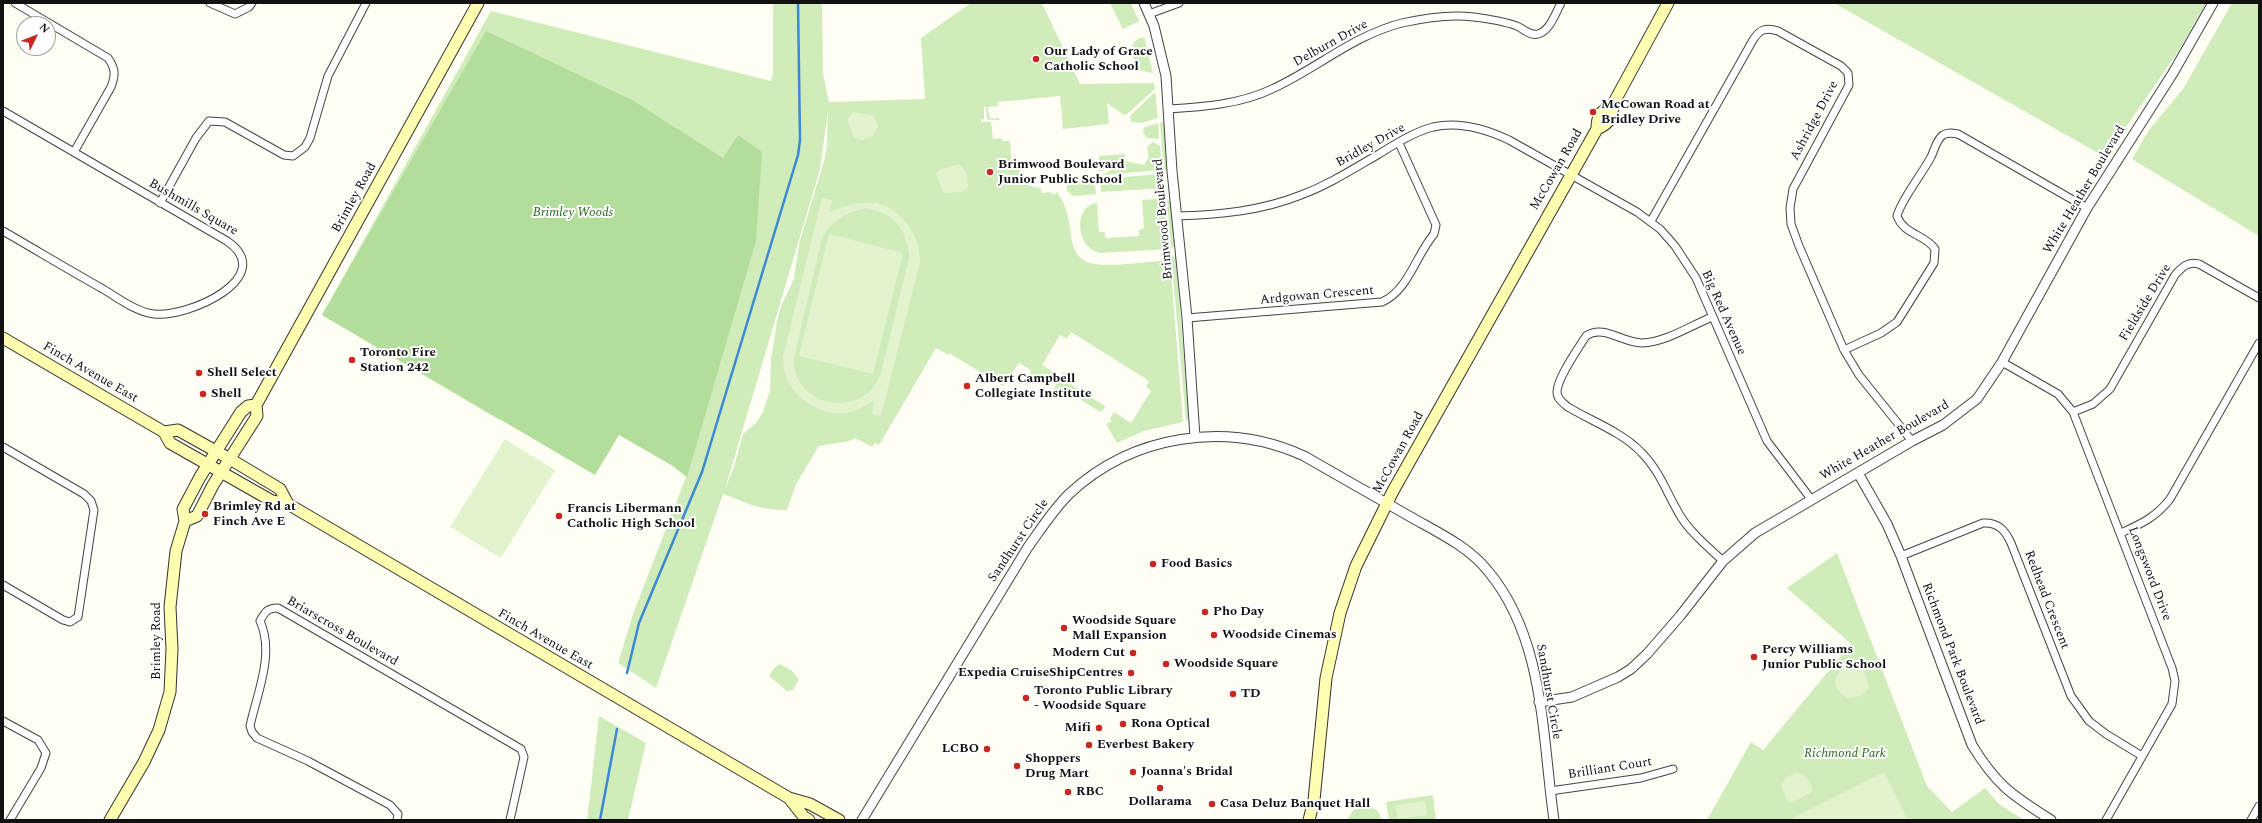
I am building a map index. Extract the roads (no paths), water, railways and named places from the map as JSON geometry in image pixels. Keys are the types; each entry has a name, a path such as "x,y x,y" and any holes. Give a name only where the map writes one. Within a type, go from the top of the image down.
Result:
{"main road":[{"name":"Brimley Road","path":"186,522 197,516 221,472 257,416 256,405 478,3"},
{"name":"McCowan Road","path":"1310,820 1314,800 1326,678 1340,613 1356,566 1387,503 1596,128 1607,124 1613,113 1612,106 1668,3"},
{"name":"Finch Avenue East","path":"3,338 164,432 170,443 208,465 272,501 288,504 789,798 810,804 839,820"},
{"name":"Brimley Road","path":"110,820 144,762 159,730 170,692 172,649 170,607 176,551 186,522 183,510 216,451 244,408 256,405"},
{"name":"Finch Avenue East","path":"164,432 178,430 280,488 288,504"},
{"name":"Finch Avenue East","path":"789,798 804,817 809,820"}],"street":[{"path":"15,3 108,58 114,67 115,77 111,87 74,152"},
{"path":"210,3 235,14 249,7 252,3"},
{"path":"160,202 201,131 209,121 225,122 284,155 293,156 300,153 310,138 328,76 366,3"},
{"name":"Brimwood Boulevard","path":"1144,3 1149,14 1166,76 1176,216 1187,318 1195,437"},
{"path":"1149,14 1179,3"},
{"name":"Delburn Drive","path":"1169,109 1220,104 1254,96 1286,83 1369,34 1402,23 1436,18 1473,17 1513,25 1530,33 1538,34 1547,28 1561,3"},
{"name":"White Heather Boulevard","path":"1539,702 1572,697 1618,677 1631,669 1647,654 1680,616 1723,561 1755,533 1811,499 1912,441 1943,425 1976,398 2002,362 2087,208 2173,73 2214,3"},
{"name":"Ashridge Drive","path":"1651,221 1757,34 1769,28 1778,31 1841,66 1848,73 1849,85 1793,189 1790,208 1791,224 1798,246 1844,350 1859,375 1912,441"},
{"name":"Bushmills Square","path":"3,111 227,241 237,248 241,254 242,267 237,278 229,288 207,303 165,314 154,314 143,311 3,231"},
{"name":"Bridley Drive","path":"1176,216 1248,211 1299,196 1321,187 1399,143 1433,127 1466,126 1488,130 1571,174"},
{"path":"1844,350 1881,333 1896,322 1934,263 1935,249 1930,241 1904,228 1897,216 1902,202 1920,178 1937,142 1945,134 1950,132 1958,134 2087,208"},
{"name":"Ardgowan Crescent","path":"1187,318 1382,302 1389,299 1403,284 1434,234 1436,225 1399,143"},
{"name":"Big Red Avenue","path":"1571,174 1651,221 1675,246 1687,263 1767,440 1811,499"},
{"name":"Fieldside Drive","path":"2073,412 2096,402 2110,389 2175,274 2181,268 2194,262 2259,298"},
{"path":"1712,317 1665,338 1643,343 1632,342 1601,331 1592,332 1586,336 1563,376 1558,385 1557,394 1561,401 1568,407 1625,439 1640,450 1663,480 1686,522 1695,535 1723,561"},
{"path":"2120,533 2149,520 2161,511 2170,499 2259,343"},
{"name":"Longsword Drive","path":"2002,362 2058,394 2073,412 2172,668 2175,681 2172,704 2106,820"},
{"name":"Sandhurst Circle","path":"862,820 1008,579 1054,512 1082,483 1120,458 1146,448 1183,438 1230,436 1287,448 1454,541 1488,571 1508,602 1524,634 1530,653 1539,702 1554,820"},
{"path":"3,447 84,494 91,502 94,510 78,618 70,622 63,620 3,585"},
{"name":"Richmond Park Boulevard","path":"1858,473 1887,524 1901,556 1972,745 1988,771 1998,782 2011,794 2051,820"},
{"name":"Redhead Crescent","path":"1901,556 1983,523 1991,523 2006,532 2071,696 2089,721 2106,734 2142,756"},
{"name":"Briarscross Boulevard","path":"397,820 397,810 390,805 308,761 257,738 252,732 250,726 267,652 264,629 260,621 264,612 270,608 278,608 521,750 524,757 510,820"},
{"path":"3,721 38,740 46,753 41,768 10,820"},
{"name":"Brilliant Court","path":"1550,791 1641,778 1673,769"},
{"path":"2251,820 2259,807"}],"waterway":[{"path":"627,673 639,623 702,472 798,155 800,140 798,3"},
{"path":"600,820 617,729"}],"place":[{"name":"Our Lady of Grace Catholic School","path":"1036,59"},
{"name":"McCowan Road at Bridley Drive","path":"1593,112"},
{"name":"Brimwood Boulevard Junior Public School","path":"990,172"},
{"name":"Toronto Fire Station 242","path":"352,360"},
{"name":"Shell Select","path":"199,373"},
{"name":"Albert Campbell Collegiate Institute","path":"967,386"},
{"name":"Shell","path":"203,394"},
{"name":"Brimley Rd at Finch Ave E","path":"205,514"},
{"name":"Francis Libermann Catholic High School","path":"559,516"},
{"name":"Food Basics","path":"1153,564"},
{"name":"Pho Day","path":"1205,612"},
{"name":"Woodside Square Mall Expansion","path":"1064,628"},
{"name":"Woodside Cinemas","path":"1214,635"},
{"name":"Modern Cut","path":"1133,653"},
{"name":"Percy Williams Junior Public School","path":"1754,657"},
{"name":"Woodside Square","path":"1166,664"},
{"name":"Expedia CruiseShipCentres","path":"1131,673"},
{"name":"TD","path":"1233,694"},
{"name":"Toronto Public Library - Woodside Square","path":"1026,698"},
{"name":"Rona Optical","path":"1123,724"},
{"name":"Mifi","path":"1099,728"},
{"name":"Everbest Bakery","path":"1089,745"},
{"name":"LCBO","path":"987,749"},
{"name":"Shoppers Drug Mart","path":"1017,766"},
{"name":"Joanna's Bridal","path":"1133,772"},
{"name":"Dollarama","path":"1160,788"},
{"name":"RBC","path":"1068,792"},
{"name":"Casa Deluz Banquet Hall","path":"1212,804"}],"park label":[{"name":"Brimley Woods","path":"573,213"},
{"name":"Richmond Park","path":"1845,754"}]}
